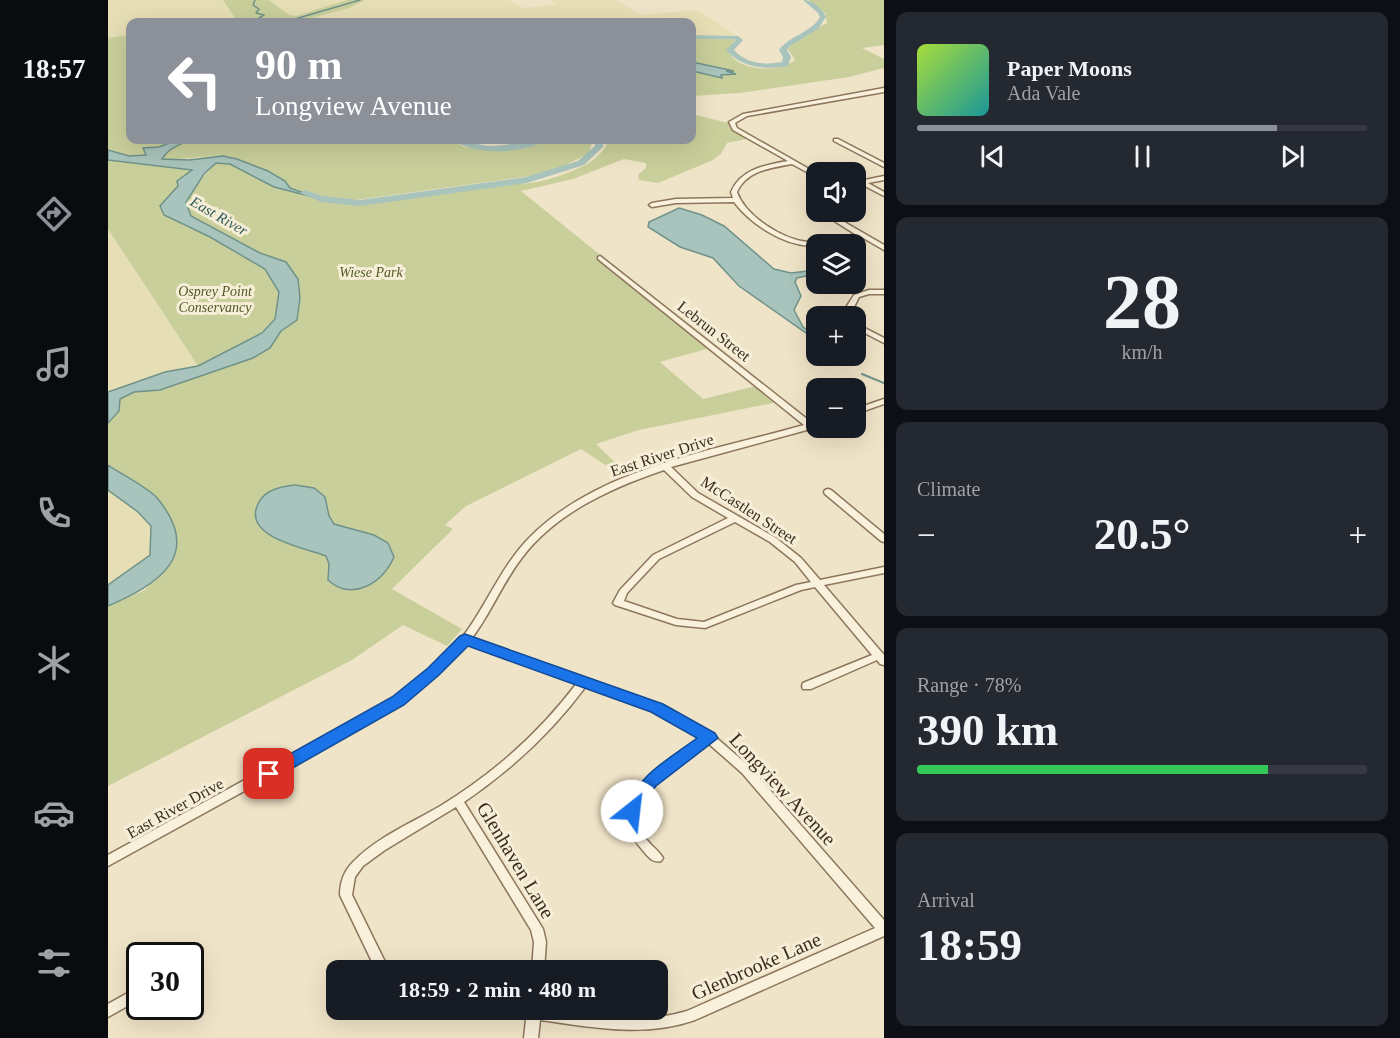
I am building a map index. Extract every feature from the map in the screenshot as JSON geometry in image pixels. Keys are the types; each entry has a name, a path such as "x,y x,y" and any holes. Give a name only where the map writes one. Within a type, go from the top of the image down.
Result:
{"street":[{"path":"806,169 735,129 732,121 745,115 884,90"},
{"path":"836,140 884,165"},
{"path":"793,162 765,168 746,176 735,188 735,200 748,214 786,239 806,243"},
{"path":"866,182 884,178"},
{"path":"866,185 884,194"},
{"path":"652,205 676,201 735,200"},
{"path":"840,222 861,234"},
{"path":"866,237 884,248"},
{"name":"Lebrun Street","path":"600,258 806,419"},
{"path":"851,306 856,296 869,292 884,292"},
{"path":"866,331 884,341"},
{"path":"866,408 884,401"},
{"name":"East River Drive","path":"108,861 398,701 434,672 465,639 514,562 549,525 613,486 666,467 806,427"},
{"name":"McCastlen Street","path":"666,467 695,495 788,552 818,583 881,659"},
{"path":"828,492 884,539"},
{"path":"735,518 656,557 623,592 618,603 676,622 705,625 783,592 884,570"},
{"name":"Longview Avenue","path":"465,639 657,708 709,738 746,770 884,929"},
{"path":"807,686 881,659"},
{"name":"Glenhaven Lane","path":"539,960 540,942 537,929 458,801 533,741 584,682"},
{"path":"657,858 637,835 633,826 635,803 650,782 709,738"},
{"path":"377,960 346,895 346,883 351,872 366,857 458,801"},
{"name":"Glenbrooke Lane","path":"602,1020 639,1025 667,1024 690,1016 884,929"},
{"path":"108,1011 126,1000"},
{"path":"531,1038 533,1020"}],"shaded area":[{"path":"108,0 223,0 236,18 126,18 126,36 108,38"},
{"path":"269,0 509,0 524,8 557,4 551,0 617,0 640,15 697,10 736,35 696,36 696,18 292,18"},
{"path":"108,229 198,366 165,372 108,392"},
{"path":"108,490 138,512 151,526 150,555 108,585"}],"green space":[{"path":"223,0 269,0 289,15 296,16 347,0 365,0 349,8 312,18 235,18"},
{"path":"808,0 884,0 884,45 862,48 884,59 884,68 849,77 740,93 696,96 696,39 733,37 735,41 728,51 733,58 750,67 779,67 795,60 788,49 798,38 827,23 825,13"},
{"path":"126,36 126,144 167,144 144,148 146,155 129,156 108,150 108,38"},
{"name":"Wiese Park","path":"696,115 728,123 730,128 747,139 727,143 721,154 711,161 658,183 639,180 638,175 646,168 646,163 624,159 573,179 521,191 640,287 635,289 710,348 660,362 703,399 756,386 778,402 639,430 596,444 627,474 622,476 581,449 466,506 445,525 453,529 392,589 462,629 447,646 403,625 352,660 108,786 108,606 145,590 175,549 128,480 108,465 108,423 120,399 134,392 160,390 253,358 270,348 281,331 297,319 286,262 260,253 191,216 186,202 190,192 216,163 229,164 274,187 305,191 290,188 284,181 251,164 230,157 161,159 171,147 178,144 458,144 464,147 495,150 536,144 592,144 589,152 584,156 557,169 537,175 349,201 354,202 508,180 525,184 537,182 575,170 592,161 607,144 696,144"},
{"name":"Osprey Point Conservancy","path":"108,160 193,170 178,181 182,225 210,237 265,269 279,292 275,319 262,333 198,366 108,229"}],"water":[{"path":"696,63 734,71 726,71 736,74 721,75 722,78 696,72"},
{"path":"167,144 181,144 170,150 162,159 189,160 223,156 237,159 268,171 285,181 290,188 321,199 274,187 230,164 216,163 204,174 186,202 191,216 260,253 286,262 298,279 300,298 297,320 281,331 270,348 253,358 160,390 134,392 120,399 119,411 108,423 108,392 165,372 198,366 262,333 275,319 279,292 265,269 210,237 164,215 160,206 178,186 177,181 192,170 108,160 108,150 129,156 146,155 143,148"},
{"path":"679,208 702,215 724,226 774,269 791,273 806,271 806,276 797,278 795,282 801,296 794,310 806,329 806,333 739,286 713,258 680,247 648,227 649,222"},
{"path":"108,465 158,499 171,519 177,537 176,552 169,566 158,578 108,606 108,585 150,555 151,526 138,512 108,490"},
{"path":"295,485 314,488 325,497 329,516 334,524 374,535 388,543 394,557 375,582 357,589 337,586 328,580 329,564 326,556 278,539 258,524 255,514 262,498 270,491"}],"waterway":[{"path":"255,0 253,5 259,9 256,13 264,15 259,18"},
{"path":"298,18 360,0"},
{"name":"East River","path":"696,37 736,37 740,40 730,50 742,60 762,66 785,64 787,57 783,50 787,44 815,27 823,17 821,12 806,0"},
{"name":"East River","path":"467,144 499,149 528,144"},
{"name":"East River","path":"305,193 321,199 360,203 527,180 581,163 599,147 599,144"},
{"path":"862,374 884,383"}],"route":[{"path":"269,774 398,701 434,672 465,639 657,708 675,716 709,738 650,782 639,794 632,811"}]}
